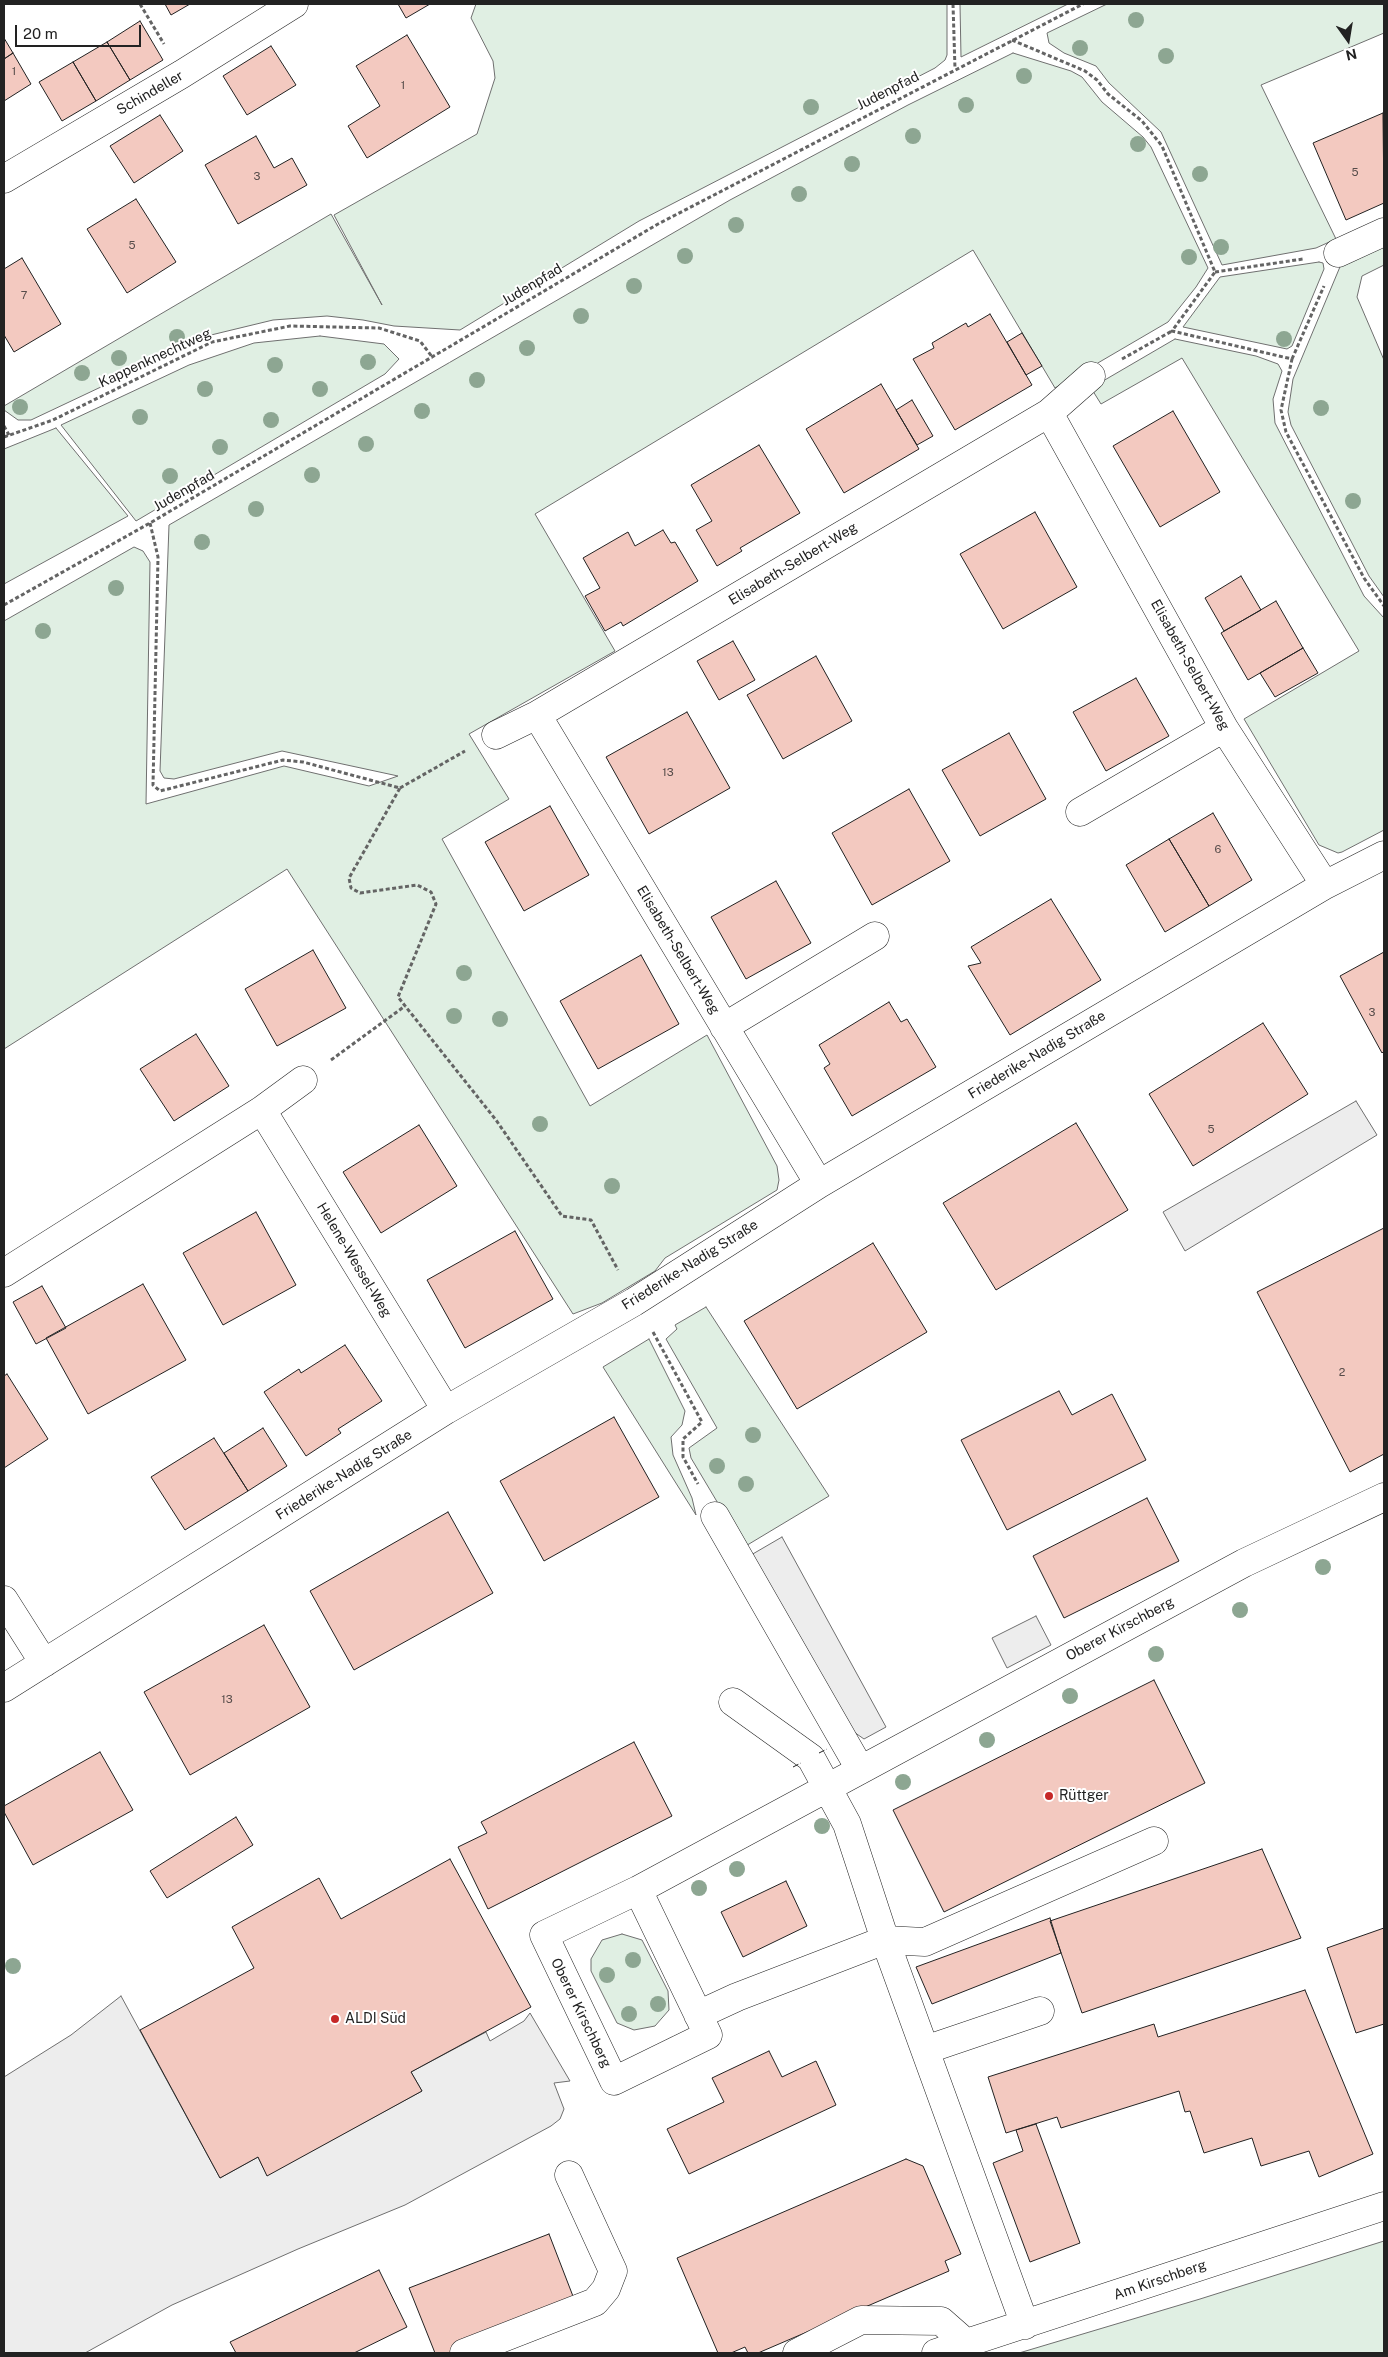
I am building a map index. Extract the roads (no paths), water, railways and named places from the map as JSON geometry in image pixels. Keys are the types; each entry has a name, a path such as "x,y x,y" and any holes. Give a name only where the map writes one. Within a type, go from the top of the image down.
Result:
{"street":[{"name":"Schindeller","path":"4,179 182,74 294,4"},
{"path":"1338,253 1384,232"},
{"name":"Elisabeth-Selbert-Weg","path":"496,734 537,715 1049,413 1091,376"},
{"name":"Elisabeth-Selbert-Weg","path":"1049,413 1224,728 1325,885"},
{"name":"Elisabeth-Selbert-Weg","path":"537,715 819,1184"},
{"path":"1080,812 1224,728"},
{"name":"Friederike-Nadig Straße","path":"4,1688 446,1410 634,1302 819,1184 1325,885 1384,855"},
{"path":"724,1027 875,936"},
{"path":"4,1273 262,1110 303,1080"},
{"name":"Helene-Wessel-Weg","path":"262,1110 446,1410"},
{"name":"Oberer Kirschberg","path":"638,1890 708,2035 614,2080 544,1935 638,1890 1244,1563 1384,1497"},
{"path":"715,1516 860,1769"},
{"path":"4,1600 44,1664"},
{"path":"733,1702 811,1758 847,1824 885,1940 1025,2325"},
{"path":"698,2015 737,1997 885,1940 926,1942 1154,1841"},
{"path":"925,2050 1040,2011"},
{"path":"464,2353 595,2302 606,2289 613,2270 569,2175"},
{"name":"Am Kirschberg","path":"936,2353 1384,2206"},
{"path":"797,2353 861,2320 941,2320 966,2343"}],"place":[{"name":"Rüttger","path":"1049,1796"},
{"name":"ALDI Süd","path":"335,2019"}]}
